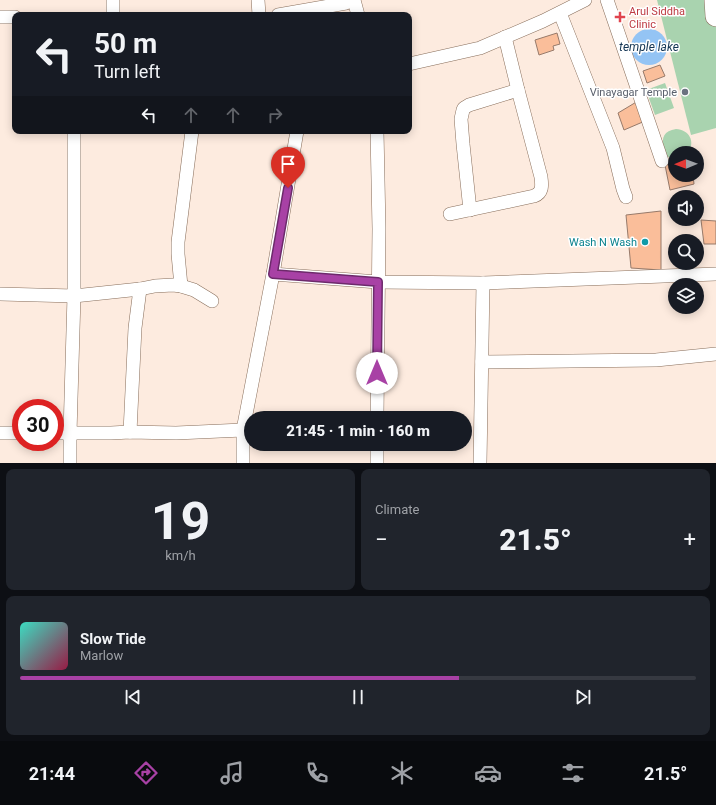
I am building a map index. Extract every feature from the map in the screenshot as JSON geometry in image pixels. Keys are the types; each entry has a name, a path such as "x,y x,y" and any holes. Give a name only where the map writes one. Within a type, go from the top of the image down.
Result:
{"main road":[{"path":"715,0 716,16"}],"street":[{"path":"113,0 113,12"},
{"path":"258,0 259,12"},
{"path":"295,12 346,3 353,0 357,12"},
{"path":"412,63 480,48 543,21 585,0"},
{"path":"607,0 662,161"},
{"path":"560,13 613,148 626,197"},
{"path":"0,17 12,17"},
{"path":"450,214 534,196 540,192 542,186 505,37"},
{"path":"470,210 463,144 462,111 469,105 518,90"},
{"path":"70,463 74,296 74,134"},
{"path":"181,286 178,242 192,134"},
{"path":"243,463 243,430 273,274 296,134"},
{"path":"376,134 379,229 377,411"},
{"path":"273,274 378,282 484,283 716,274"},
{"path":"480,463 484,283"},
{"path":"0,294 74,296 140,290 155,286 173,285 194,290 212,301"},
{"path":"130,432 135,328 140,290"},
{"path":"482,362 656,360 716,354"},
{"path":"64,433 176,433 243,430"},
{"path":"0,433 12,433"},
{"path":"377,451 377,463"}],"green space":[{"path":"657,0 716,0 716,128 691,135"},
{"path":"665,83 674,108 655,115 646,90"},
{"path":"676,129 684,131 690,137 691,144 691,146 668,146 668,156 664,150 663,138 666,133"}],"water":[{"name":"temple lake","path":"649,29 659,32 664,37 667,47 664,57 659,62 649,65 639,62 634,57 631,47 634,37 639,32"}],"building":[{"path":"557,33 560,44 553,46 554,50 539,55 535,40"},
{"path":"660,65 665,76 647,83 643,71"},
{"path":"638,101 645,121 624,130 618,113"},
{"path":"665,165 668,165 668,180"},
{"path":"668,182 694,182 694,184 670,190"},
{"name":"Wash N Wash","path":"661,211 661,270 631,268 626,215"},
{"path":"704,220 716,221 716,244 704,244 704,234 703,234 702,226 704,226"}],"place":[{"name":"Arul Siddha Clinic","path":"620,17"},
{"name":"Vinayagar Temple","path":"685,92"},
{"name":"Wash N Wash","path":"645,242"}],"route":[{"path":"288,188 273,274 378,282 377,373"}]}
